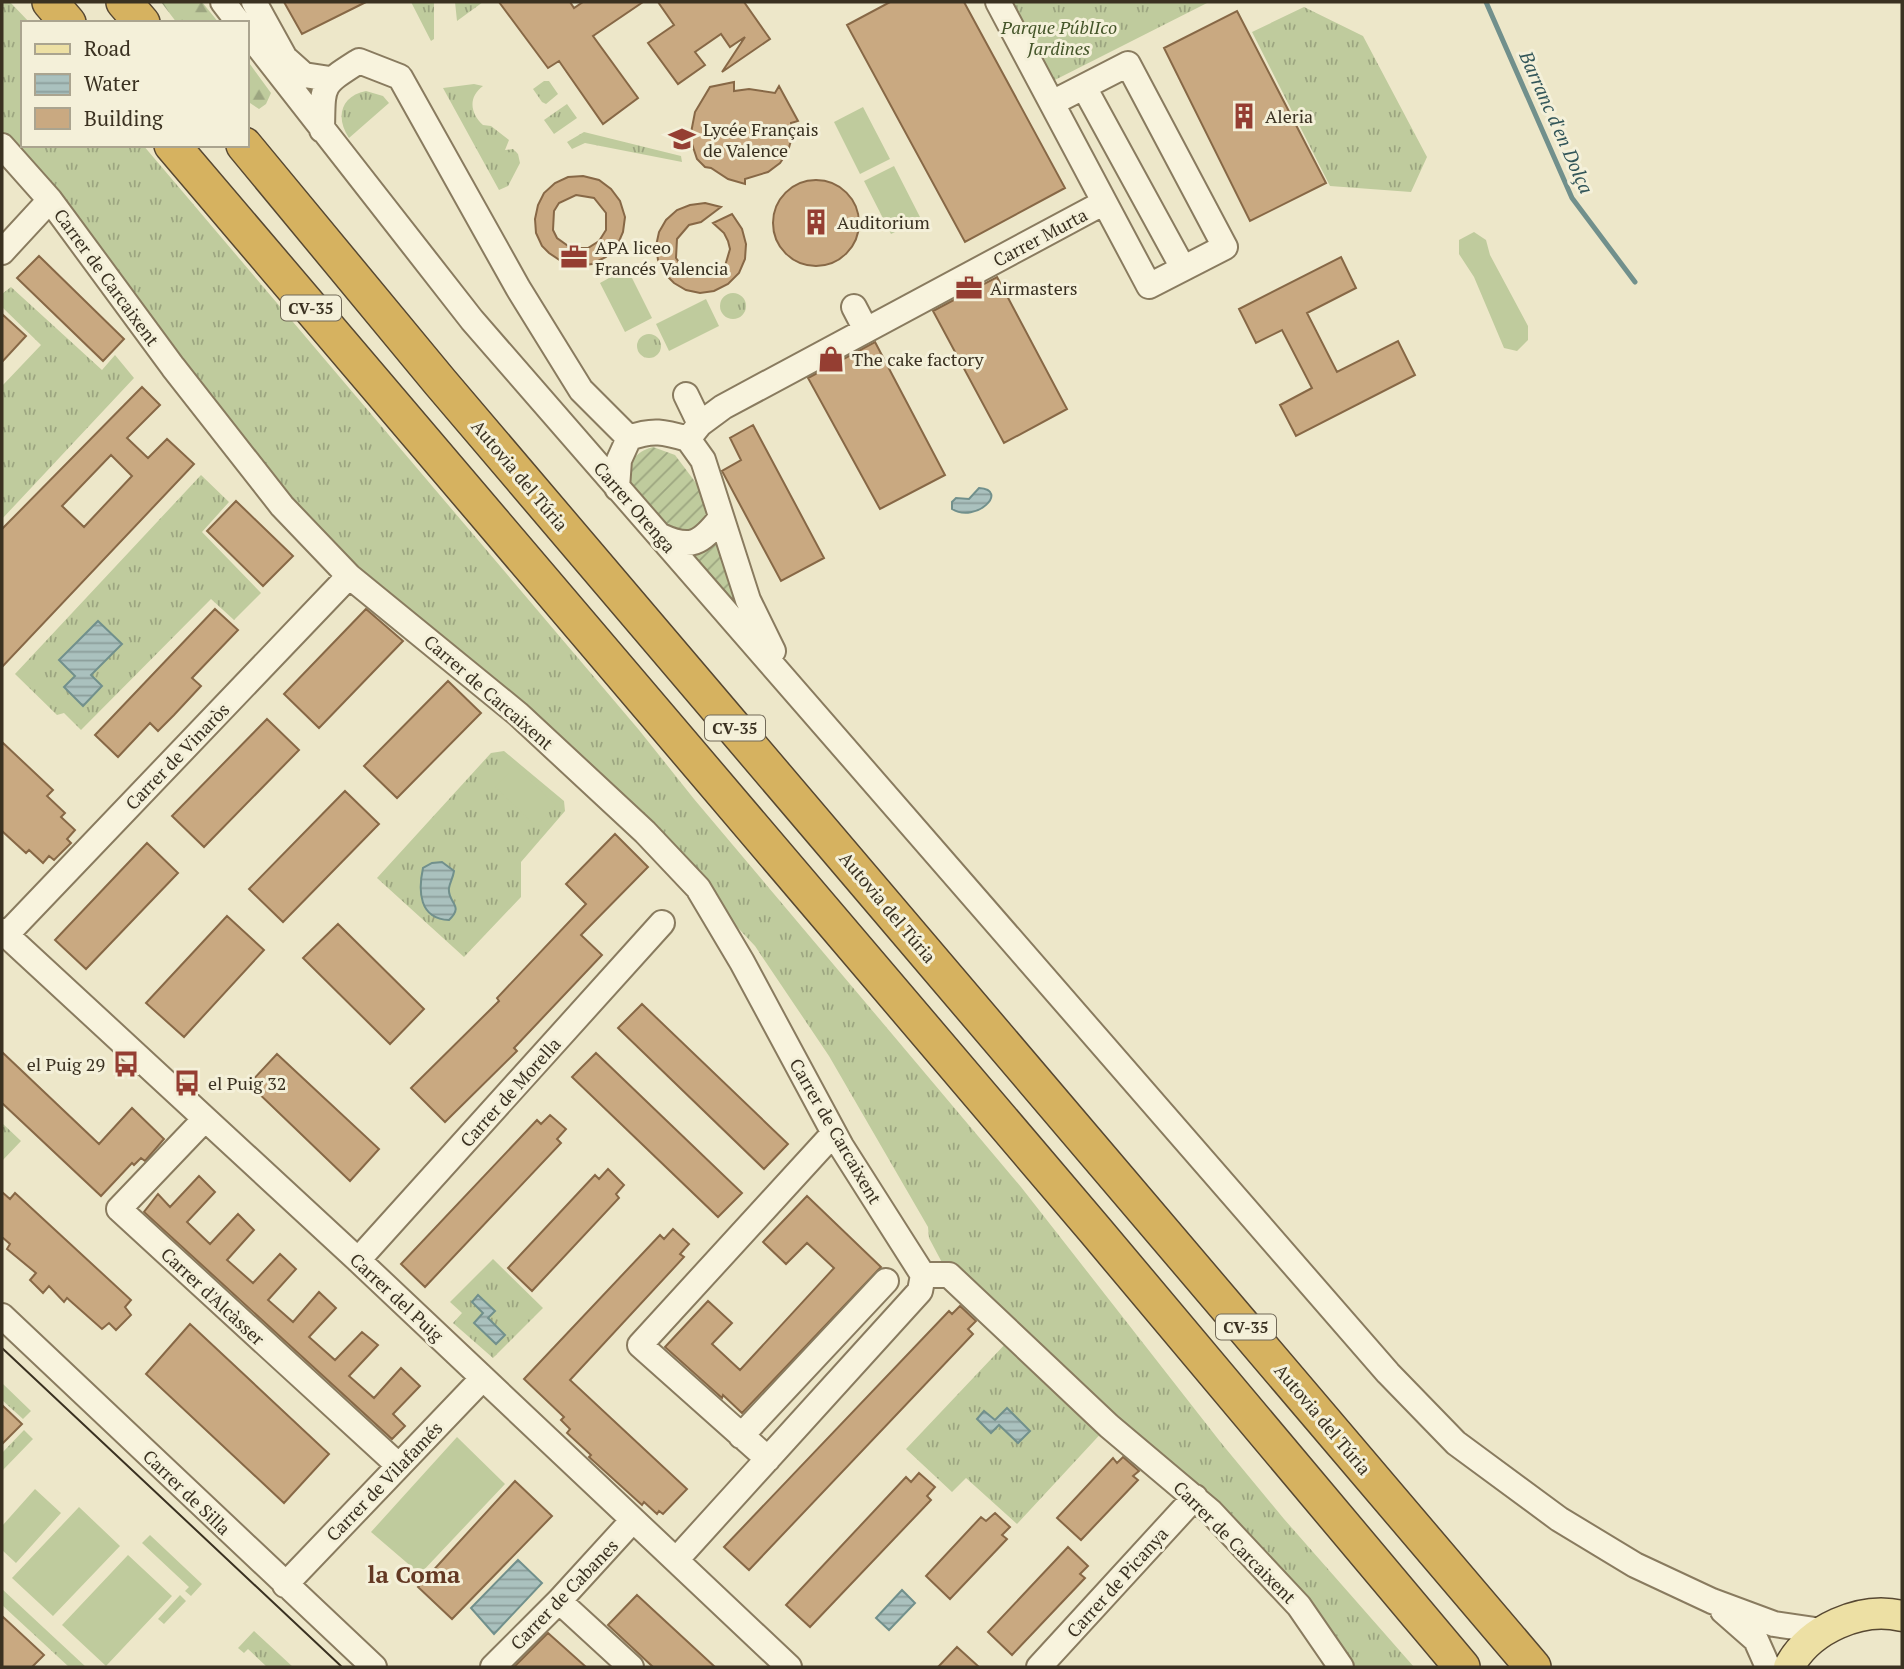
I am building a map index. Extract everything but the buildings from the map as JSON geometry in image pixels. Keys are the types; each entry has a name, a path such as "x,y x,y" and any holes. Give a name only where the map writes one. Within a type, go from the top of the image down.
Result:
{"highway":[{"path":"50,2 66,21"},
{"path":"124,2 140,21"},
{"name":"CV-35","path":"174,147 1077,1209 1462,1667"},
{"name":"Autovia del Túria","path":"246,147 440,382 1533,1667"},
{"path":"1460,1580 1502,1602 1561,1667"}],"main road":[{"path":"1789,1667 1795,1657 1822,1631 1855,1617 1890,1613 1902,1616"}],"street":[{"path":"223,2 237,21"},
{"path":"254,2 285,58 304,75 330,79"},
{"path":"998,2 1149,286 1225,247 1128,64 1052,103"},
{"name":"Carrer Orenga","path":"248,33 472,320 787,680"},
{"path":"322,130 323,92 330,79 359,61 400,76 518,288 581,390 629,438"},
{"path":"1084,87 1183,268"},
{"name":"Carrer de Carcaixent","path":"2,146 50,200 173,367 282,506 349,576 518,714 645,832 698,888 742,962 834,1133 923,1275 949,1275 1109,1426 1195,1497 1299,1606 1341,1667"},
{"path":"2,253 50,200"},
{"name":"Carrer Murta","path":"694,432 723,407 1103,203"},
{"path":"854,307 866,330"},
{"path":"686,395 702,460 748,600 787,680 1388,1373 1456,1443 1559,1519 1635,1564 1712,1601 1774,1624 1822,1631"},
{"path":"617,488 619,460 629,438 646,431 694,432"},
{"path":"661,536 678,544 693,543 709,533 720,519"},
{"name":"Carrer de Vinaròs","path":"4,933 349,576"},
{"name":"Carrer de Morella","path":"358,1260 662,923"},
{"name":"Carrer del Puig","path":"4,933 358,1260 789,1667"},
{"name":"Carrer d'Alcàsser","path":"204,1119 119,1209 398,1465"},
{"path":"768,1459 640,1345 834,1133"},
{"path":"676,1560 920,1292 923,1275"},
{"path":"741,1436 886,1281"},
{"name":"Carrer de Silla","path":"2,1316 374,1667"},
{"path":"852,1318 876,1340"},
{"name":"Carrer de Vilafamés","path":"285,1585 483,1378"},
{"name":"Carrer de Picanya","path":"1039,1667 1195,1497"},
{"name":"Carrer de Cabanes","path":"493,1667 559,1601 633,1520"},
{"path":"559,1601 631,1667"},
{"path":"1712,1601 1756,1640 1768,1667"}],"green space":[{"path":"2,2 10,2 28,21 21,21 21,147 145,147 639,730 1021,1187 1222,1444 1414,1667 1341,1667 1296,1607 955,1287 929,1238 928,1227 829,1056 755,946 674,860 354,584 2,149"},
{"path":"161,2 202,2 217,21 175,21"},
{"path":"411,2 434,2 434,39 431,41"},
{"path":"455,2 483,2 457,21"},
{"name":"Parque PúblIco Jardines","path":"1001,2 1209,2 1043,86"},
{"path":"1304,7 1363,36 1427,157 1411,192 1330,186 1252,32"},
{"path":"248,61 271,93 266,104 259,109 248,102"},
{"path":"544,81 549,81 558,94 546,104 533,89"},
{"path":"474,84 483,86 473,100 475,115 483,125 491,126 509,140 505,150 513,149 518,154 520,163 508,186 499,190 443,88"},
{"path":"366,91 383,96 389,103 349,138 342,122 343,108 351,98"},
{"path":"567,104 577,118 554,134 544,120"},
{"path":"863,107 890,159 860,174 834,122"},
{"path":"584,132 681,156 682,162 585,143 572,149 567,142"},
{"path":"894,166 921,219 891,234 864,181"},
{"path":"1474,232 1486,240 1490,255 1528,326 1528,340 1517,351 1504,348 1474,277 1459,254 1459,240"},
{"path":"627,268 652,318 625,332 600,283"},
{"path":"11,287 102,370 115,355 134,378 2,519 2,386 41,345 2,307 2,294"},
{"path":"733,293 742,297 746,306 742,315 733,319 724,315 720,306 724,297"},
{"path":"706,299 719,326 669,351 656,324"},
{"path":"649,334 658,337 661,346 658,355 649,358 640,355 637,346 640,337"},
{"path":"653,447 675,455 711,503 712,513 701,531 672,535 630,483 628,470 632,460"},
{"path":"201,475 229,502 202,532 261,593 234,620 211,599 81,730 64,713 57,715 15,674"},
{"path":"717,538 759,635 689,555"},
{"path":"504,751 564,801 565,811 521,862 521,897 464,957 377,878 491,753"},
{"path":"516,766 556,805 536,826 495,787"},
{"path":"2,1123 21,1141 2,1161"},
{"path":"493,1259 543,1308 493,1358 453,1323 462,1313 450,1302"},
{"path":"1009,1340 1106,1428 1017,1524 966,1478 952,1492 906,1449"},
{"path":"2,1383 31,1411 23,1419 2,1400"},
{"path":"24,1430 33,1439 2,1471 2,1453"},
{"path":"457,1437 505,1484 420,1574 371,1532"},
{"path":"35,1489 61,1513 16,1563 2,1550 2,1526"},
{"path":"79,1507 120,1546 53,1616 12,1578"},
{"path":"150,1535 202,1584 191,1596 185,1591 189,1587 142,1543"},
{"path":"128,1555 172,1596 106,1666 62,1625"},
{"path":"2,1589 86,1667 69,1667 2,1605"},
{"path":"180,1595 186,1601 164,1624 158,1619"},
{"path":"254,1631 293,1667 267,1667 248,1649 244,1653 238,1648"}],"water":[{"path":"979,488 988,490 991,494 986,505 971,512 952,509 952,502 956,498 969,499"},
{"path":"98,621 122,644 91,675 102,686 83,706 64,687 75,676 59,660"},
{"path":"442,862 454,871 449,893 456,907 449,920 432,915 426,909 421,894 423,868"},
{"path":"478,1295 495,1311 488,1318 505,1335 496,1344 474,1323 483,1313 472,1302"},
{"path":"1007,1408 1030,1431 1018,1443 999,1425 991,1433 977,1419 984,1411 995,1420"},
{"path":"518,1560 542,1583 494,1634 471,1608"},
{"path":"902,1590 915,1603 889,1630 876,1618"}],"waterway":[{"name":"Barranc d'en Dolça","path":"1486,2 1572,198 1635,282"}],"tram line":[{"path":"2,1348 342,1667"}],"place":[{"name":"Aleria","path":"1244,116"},
{"name":"Lycée Français de Valence","path":"682,139"},
{"name":"Auditorium","path":"816,222"},
{"name":"APA liceo Francés Valencia","path":"574,257"},
{"name":"Airmasters","path":"969,288"},
{"name":"The cake factory","path":"831,359"},
{"name":"el Puig 29","path":"126,1064"},
{"name":"el Puig 32","path":"187,1083"}],"district":[{"name":"la Coma","path":"414,1574"}]}
